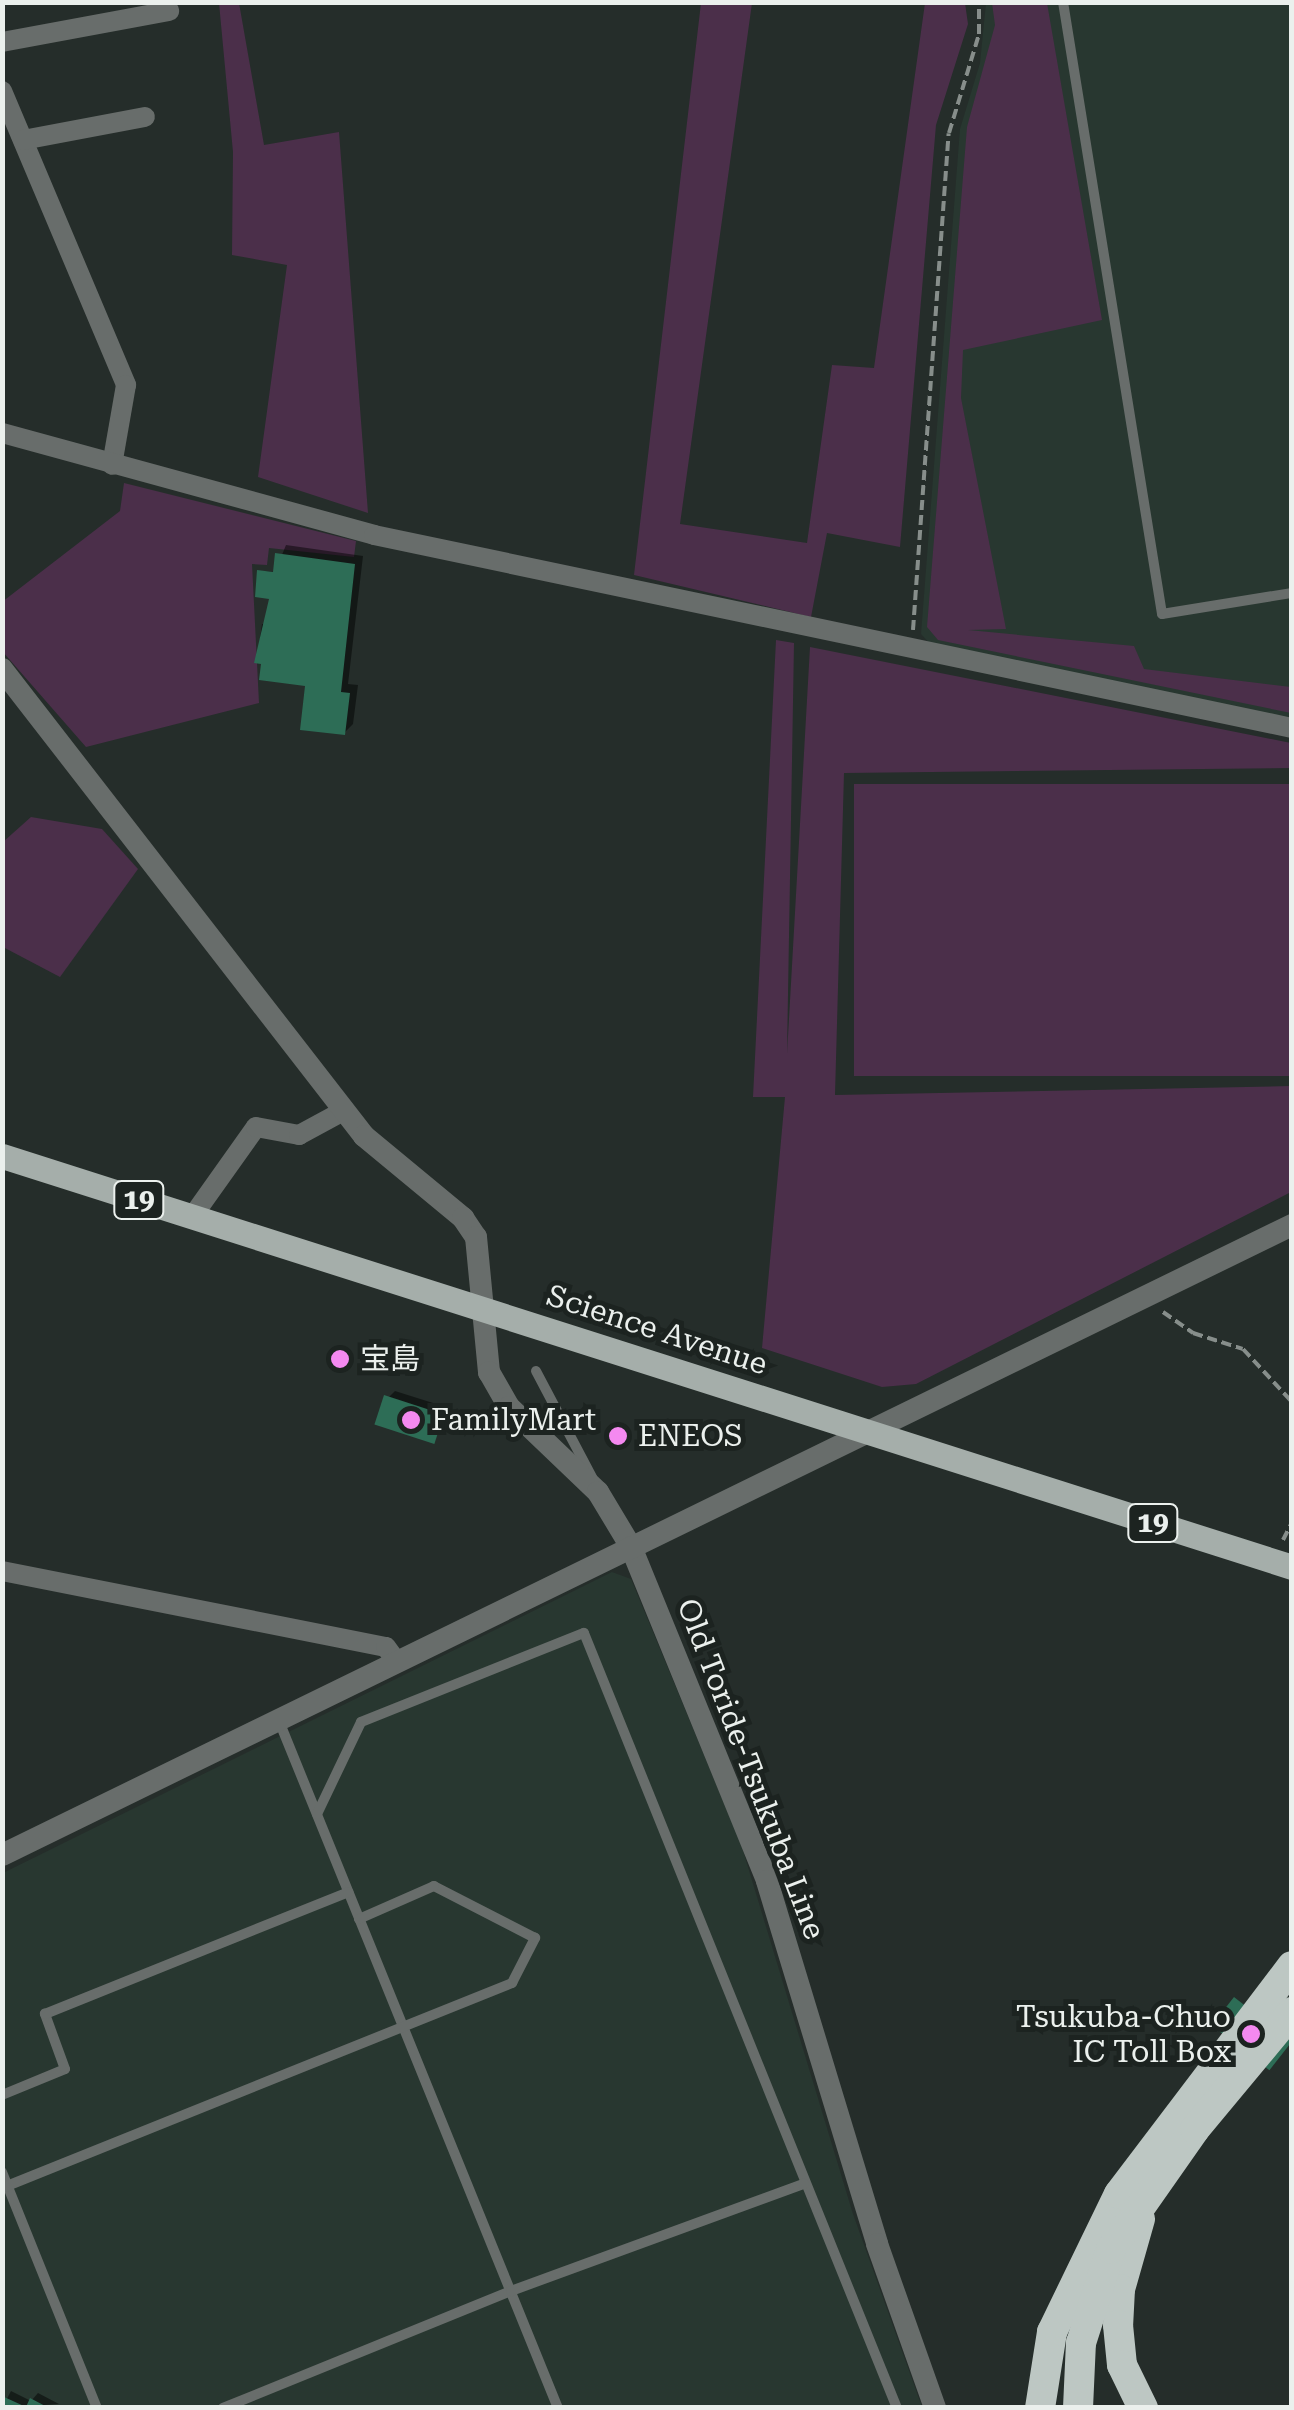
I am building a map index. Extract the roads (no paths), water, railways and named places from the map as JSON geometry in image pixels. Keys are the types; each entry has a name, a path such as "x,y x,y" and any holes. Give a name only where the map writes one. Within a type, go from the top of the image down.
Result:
{"highway":[{"path":"1040,2408 1052,2332 1119,2194 1292,1966"},
{"path":"1078,2408 1076,2378 1095,2284 1143,2201 1292,2012"},
{"path":"1143,2201 1120,2290 1118,2325 1122,2364 1143,2408"},
{"path":"1058,2408 1063,2311"}],"main road":[{"name":"Science Avenue","path":"2,1156 1292,1567"}],"street":[{"path":"2,42 169,11"},
{"path":"2,91 126,385 112,465"},
{"path":"23,140 145,117"},
{"path":"2,433 374,535 1292,728"},
{"name":"Old Toride-Tsukuba Line","path":"2,669 364,1136 470,1228 478,1247 479,1308 497,1391 598,1492 632,1547 767,1881 876,2244 935,2408"},
{"path":"192,1217 256,1127 300,1135 345,1110"},
{"path":"2,1855 1292,1225"},
{"path":"2,1571 386,1647 397,1662"}],"lane":[{"path":"1063,2 1162,614 1292,593"},
{"path":"536,1371 582,1448 598,1492"},
{"path":"316,1814 362,1722 584,1633 804,2184 898,2408"},
{"path":"278,1720 558,2408"},
{"path":"5,2187 512,1983 535,1938 434,1886 359,1918"},
{"path":"2,2095 65,2070 45,2014 348,1892"},
{"path":"2,2172 98,2408"},
{"path":"223,2408 511,2292 804,2184"}],"place":[{"name":"宝島","path":"340,1359"},
{"name":"FamilyMart","path":"411,1420"},
{"name":"ENEOS","path":"618,1436"},
{"name":"Tsukuba-Chuo IC Toll Box","path":"1251,2034"}]}
